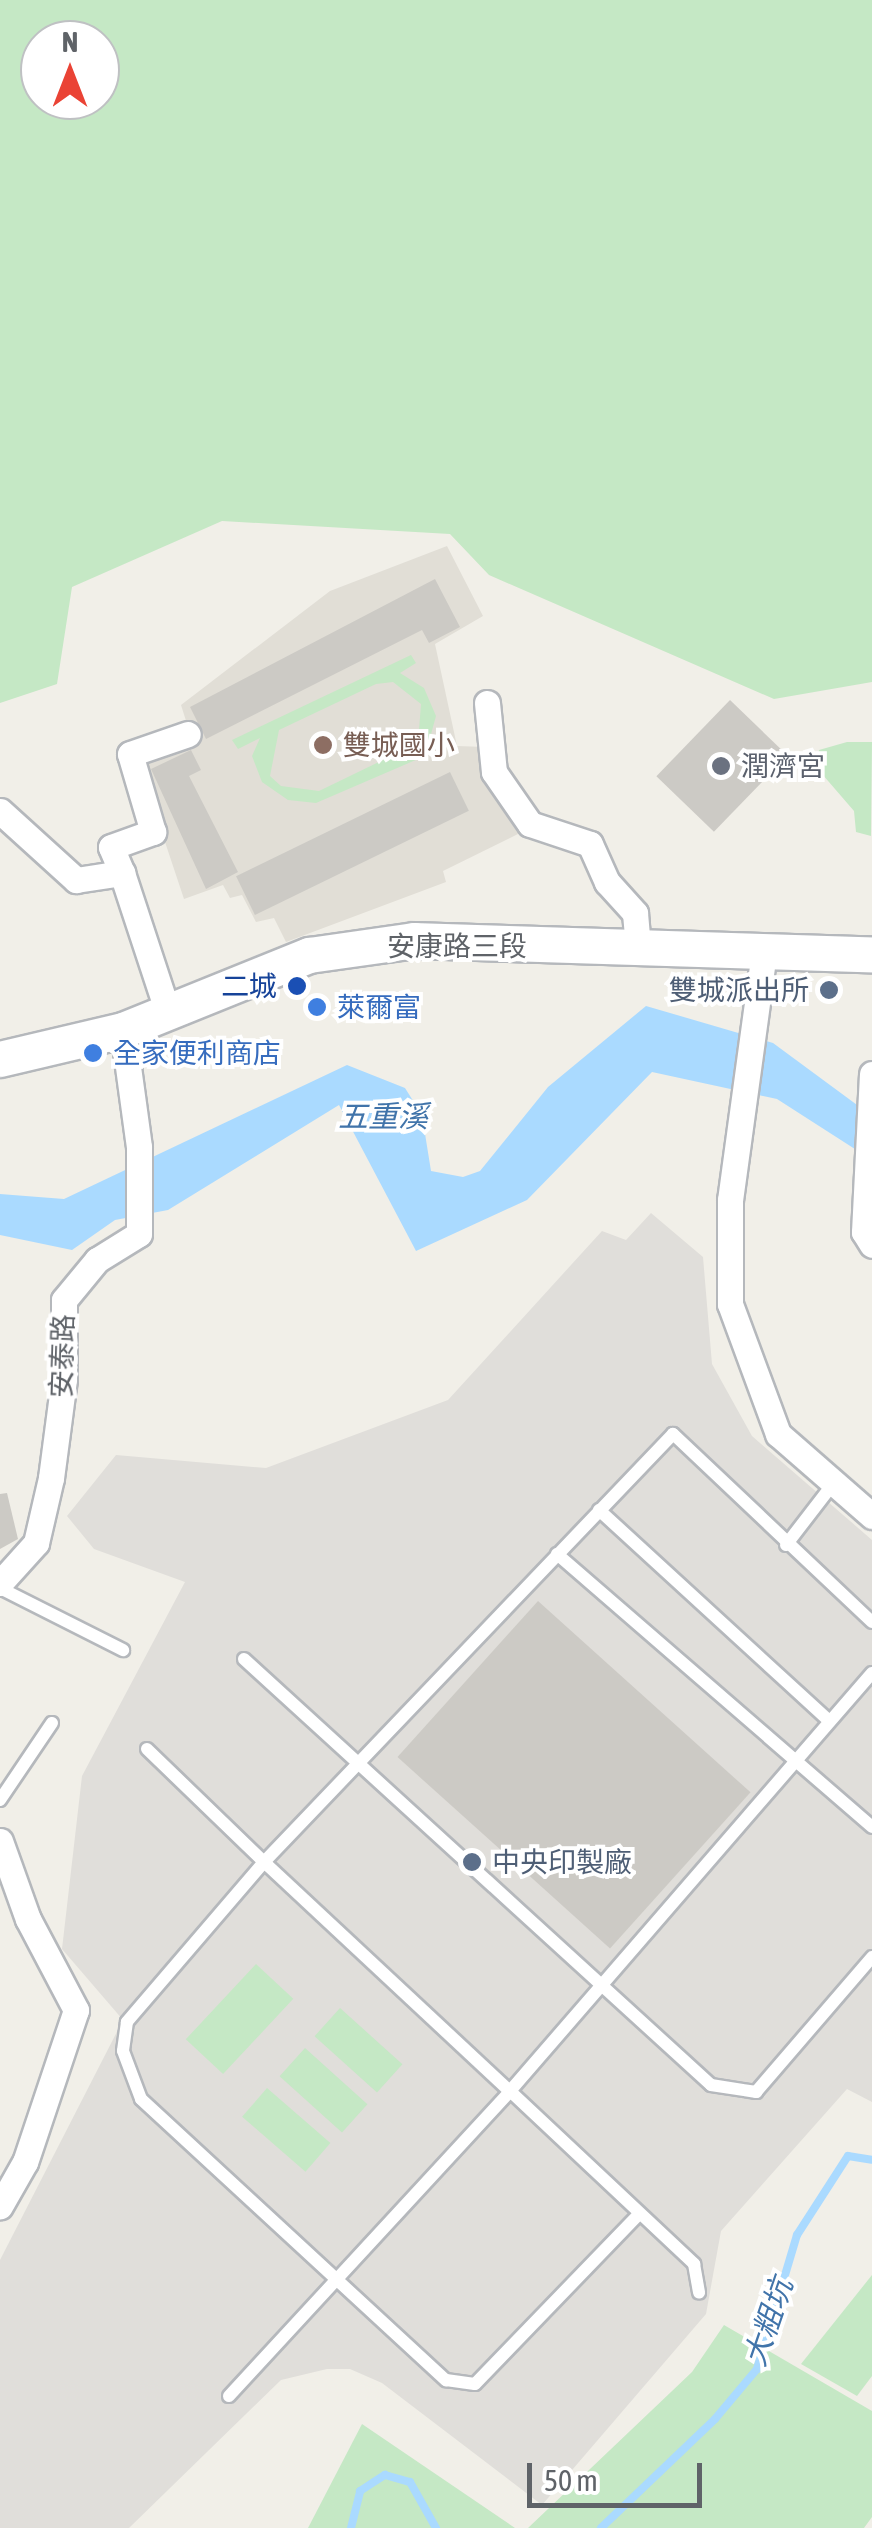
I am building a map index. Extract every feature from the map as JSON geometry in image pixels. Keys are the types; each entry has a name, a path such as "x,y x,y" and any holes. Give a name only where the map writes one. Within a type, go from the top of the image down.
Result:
{"main road":[{"name":"安康路三段","path":"0,1059 123,1030 309,955 414,940 638,951 763,968 872,954"}],"street":[{"path":"487,703 494,772 530,824 590,844 607,882 635,913 638,951"},
{"path":"168,1013 112,847 152,832 130,754 188,734"},
{"path":"0,811 76,880 122,873"},
{"path":"763,968 730,1200 730,1304 778,1434 869,1512"},
{"name":"安泰路","path":"0,1585 36,1543 51,1478 64,1379 64,1300 98,1260 139,1234 139,1147 123,1030"},
{"path":"872,1074 864,1232 872,1245"},
{"path":"0,1841 28,1918 76,2010 25,2162 0,2206"}],"lane":[{"path":"638,2214 475,2384 446,2380 338,2275 141,2099 123,2051 127,2022 264,1862 673,1434 786,1545 872,1622"},
{"path":"786,1545 833,1484"},
{"path":"599,1510 828,1721"},
{"path":"557,1554 872,1826"},
{"path":"0,1585 123,1650"},
{"path":"244,1659 603,1982 711,2085 756,2092 872,1957"},
{"path":"229,2396 510,2091 872,1673"},
{"path":"0,1800 52,1723"},
{"path":"147,1750 694,2264 699,2293"}],"shaded area":[{"name":"雙城國小","path":"447,546 483,616 435,644 457,746 485,747 526,830 443,871 446,882 286,942 274,918 256,922 242,895 230,898 223,885 184,899 139,764 193,743 181,705 330,591"},
{"name":"中央印製廠","path":"651,1213 703,1257 712,1364 752,1436 872,1540 872,2102 847,2089 721,2231 706,2314 542,2505 382,2383 350,2369 327,2369 281,2380 129,2528 0,2528 0,2260 123,2020 62,1949 82,1776 185,1582 94,1549 67,1516 116,1455 266,1468 448,1400 602,1231 626,1240"}],"green space":[{"path":"0,0 872,0 872,682 774,699 489,575 450,534 222,521 72,587 57,684 0,703"},
{"path":"411,655 416,663 400,673 424,688 436,716 425,756 316,803 288,800 262,782 252,756 260,738 238,749 232,740","holes":["393,682 421,704 418,743 319,791 281,786 270,776 279,730 376,684"]},
{"path":"847,742 872,742 871,836 856,832 854,811 816,767 819,750"},
{"path":"256,1964 293,1999 223,2074 186,2039"},
{"path":"340,2008 402,2064 377,2092 315,2036"},
{"path":"305,2048 367,2104 342,2132 280,2076"},
{"path":"267,2088 330,2143 305,2172 242,2117"},
{"path":"872,2275 872,2376 857,2396 801,2364"},
{"path":"724,2325 872,2411 872,2517 864,2528 528,2528 692,2372"},
{"path":"362,2424 515,2528 308,2528"}],"water":[{"name":"五重溪","path":"646,1006 773,1043 872,1116 872,1160 777,1099 652,1072 527,1200 416,1251 339,1105 168,1210 115,1220 72,1250 0,1235 0,1194 64,1199 347,1065 405,1088 422,1115 431,1171 463,1177 480,1171 548,1087"}],"building":[{"path":"435,579 460,627 429,643 422,630 206,739 190,707"},
{"name":"潤濟宮","path":"730,700 788,756 714,832 656,776"},
{"path":"191,750 201,770 189,776 238,872 206,889 151,769"},
{"path":"450,772 469,811 255,915 236,876"},
{"path":"7,1493 18,1539 0,1549 0,1494"},
{"path":"538,1601 751,1792 610,1948 397,1757"}],"waterway":[{"name":"大粗坑","path":"601,2528 715,2419 757,2369 797,2235 848,2156 872,2160"},
{"name":"大粗坑","path":"351,2528 360,2491 385,2475 410,2482 436,2528"}],"place":[{"name":"雙城國小","path":"323,745"},
{"name":"潤濟宮","path":"721,766"},
{"name":"二城","path":"297,986"},
{"name":"雙城派出所","path":"829,990"},
{"name":"萊爾富","path":"317,1007"},
{"name":"全家便利商店","path":"93,1053"},
{"name":"中央印製廠","path":"472,1862"}]}
